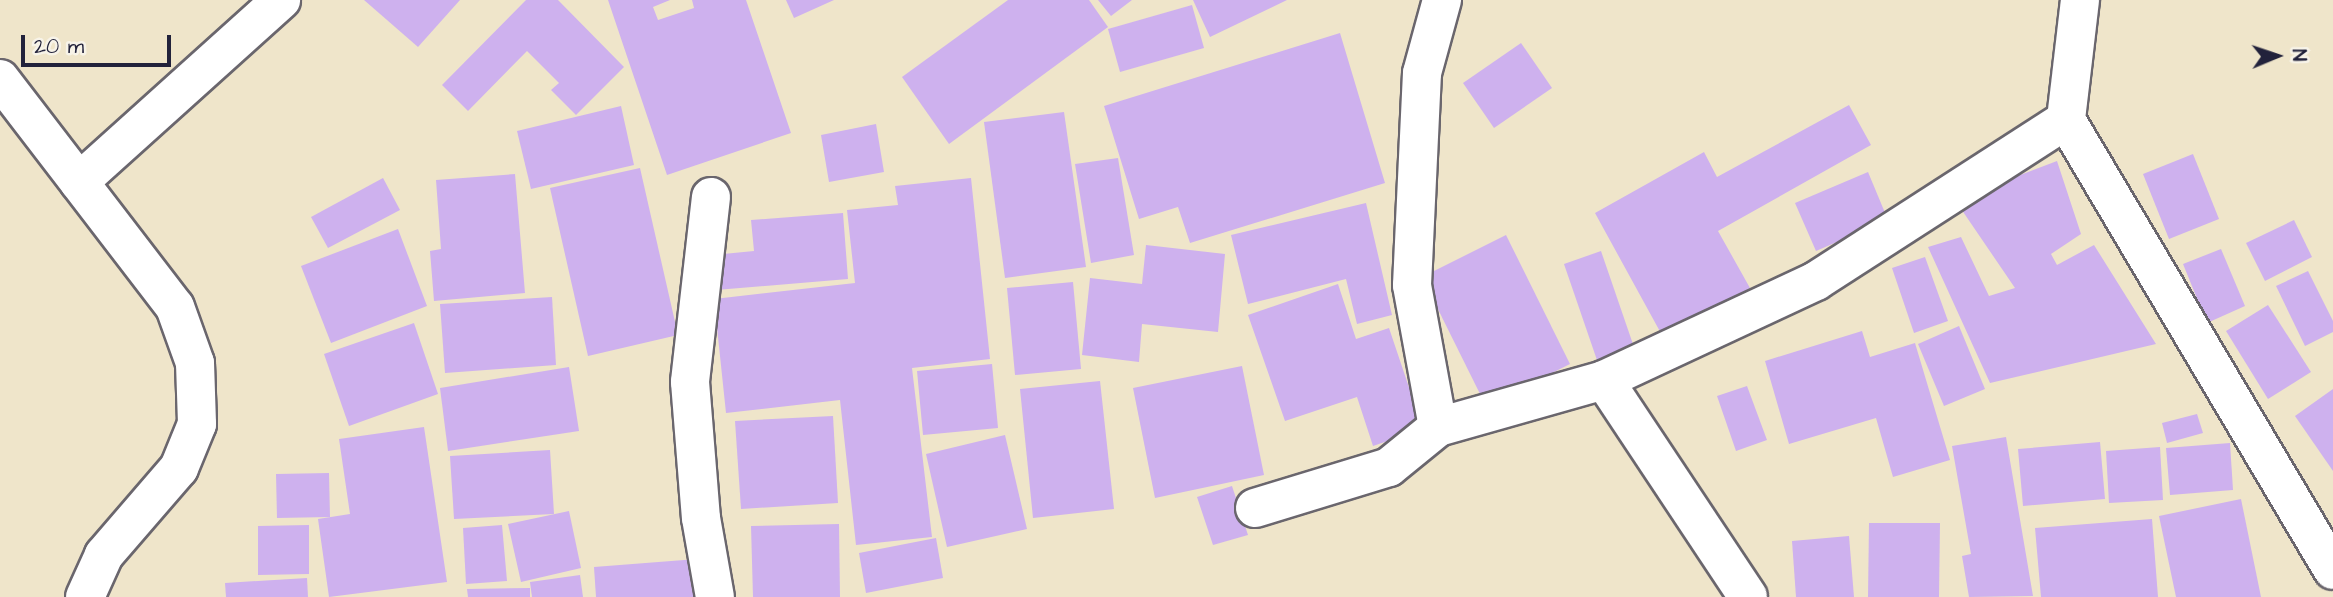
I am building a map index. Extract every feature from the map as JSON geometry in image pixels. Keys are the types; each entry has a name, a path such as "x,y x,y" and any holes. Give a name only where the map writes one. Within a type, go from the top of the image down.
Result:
{"street":[{"path":"79,182 281,0"},
{"path":"1438,427 1412,285 1422,73 1442,0"},
{"path":"2080,0 2066,120 2330,557"},
{"path":"0,79 176,307 195,363 197,424 179,468 104,555 85,597"},
{"path":"1255,508 1389,467 1438,427 1604,380 1816,281 2066,120"},
{"path":"711,197 691,382 701,518 715,597"},
{"path":"1604,380 1748,597"}],"building":[{"path":"364,0 460,0 418,47"},
{"path":"526,0 558,0 624,67 576,115 551,90 559,83 527,51 468,111 442,85"},
{"path":"608,0 670,0 653,7 658,20 694,8 692,0 746,0 791,133 667,175"},
{"path":"786,0 834,0 794,18"},
{"path":"1008,0 1089,0 1108,27 949,144 902,77"},
{"path":"1098,0 1132,0 1111,16"},
{"path":"1193,0 1287,0 1210,37"},
{"path":"1192,5 1204,48 1120,72 1108,29"},
{"path":"1340,33 1385,183 1190,243 1178,207 1139,219 1104,106"},
{"path":"1521,43 1552,88 1494,128 1463,83"},
{"path":"1849,105 1871,145 1718,231 1750,288 1663,337 1595,213 1704,152 1717,177"},
{"path":"621,106 634,165 531,189 517,131"},
{"path":"1064,112 1086,267 1005,278 984,122"},
{"path":"876,124 884,172 829,182 821,135"},
{"path":"2193,154 2219,219 2169,239 2143,174"},
{"path":"1118,158 1134,255 1091,263 1075,164"},
{"path":"2057,161 2081,234 2051,254 2057,265 2094,245 2156,344 1990,383 1928,247 1961,237 1989,296 2015,288 1955,200"},
{"path":"640,168 678,335 588,356 550,188"},
{"path":"1868,172 1888,220 1816,251 1795,203"},
{"path":"515,174 525,293 434,301 430,251 441,249 436,180"},
{"path":"383,178 400,210 328,248 311,217"},
{"path":"971,178 990,359 912,368 932,537 856,545 840,400 726,413 714,299 855,283 847,210 898,205 895,186"},
{"path":"1366,203 1392,315 1357,324 1346,279 1248,304 1231,235"},
{"path":"843,213 848,279 716,290 713,255 754,251 751,220"},
{"path":"2294,220 2312,257 2265,281 2246,243"},
{"path":"398,229 427,306 331,343 301,266"},
{"path":"1506,235 1570,364 1486,406 1422,277"},
{"path":"1146,245 1225,254 1218,332 1142,324 1139,362 1082,355 1090,278 1142,284"},
{"path":"2221,249 2245,306 2207,323 2183,264"},
{"path":"1601,251 1636,353 1599,366 1564,264"},
{"path":"1925,257 1948,321 1914,333 1892,268"},
{"path":"2308,271 2333,321 2333,332 2305,346 2276,286"},
{"path":"1073,282 1081,369 1015,375 1007,288"},
{"path":"1338,284 1356,339 1389,328 1423,429 1373,446 1357,397 1285,421 1248,315"},
{"path":"552,297 556,365 445,373 440,304"},
{"path":"2268,305 2311,372 2268,399 2226,331"},
{"path":"414,323 438,394 349,426 324,354"},
{"path":"1959,326 1985,389 1944,406 1918,344"},
{"path":"1862,331 1870,357 1915,343 1950,460 1893,477 1876,418 1789,444 1765,361"},
{"path":"992,364 998,428 923,435 917,371"},
{"path":"1242,366 1264,475 1155,498 1133,388"},
{"path":"569,367 579,431 448,451 440,388"},
{"path":"1100,381 1114,509 1033,518 1020,389"},
{"path":"1747,386 1767,440 1736,451 1717,396"},
{"path":"2333,389 2333,471 2295,416"},
{"path":"2197,414 2203,433 2167,443 2162,423"},
{"path":"833,416 838,503 741,509 735,421"},
{"path":"424,427 447,582 329,597 318,519 350,514 339,439"},
{"path":"1005,435 1027,529 947,547 926,454"},
{"path":"2006,437 2033,596 1969,597 1962,556 1971,554 1952,446"},
{"path":"2100,442 2105,499 2023,506 2018,449"},
{"path":"2230,443 2233,490 2170,495 2166,448"},
{"path":"2160,447 2163,500 2109,503 2106,451"},
{"path":"550,450 554,514 454,519 450,456"},
{"path":"329,473 330,517 277,518 276,474"},
{"path":"1232,486 1248,535 1213,545 1197,497"},
{"path":"2241,499 2261,597 2176,597 2159,516"},
{"path":"569,511 581,568 521,582 508,524"},
{"path":"2152,519 2158,597 2041,597 2035,528"},
{"path":"1869,523 1940,523 1939,597 1868,597"},
{"path":"839,524 840,597 753,597 751,526"},
{"path":"309,525 309,574 258,575 258,526"},
{"path":"502,525 507,581 466,584 463,528"},
{"path":"1849,536 1854,597 1796,597 1792,541"},
{"path":"936,538 943,578 866,593 859,553"},
{"path":"697,559 700,597 596,597 594,567"},
{"path":"580,575 583,597 532,597 530,582"},
{"path":"307,578 308,597 226,597 225,583"},
{"path":"530,588 530,597 468,597 467,589"}]}
